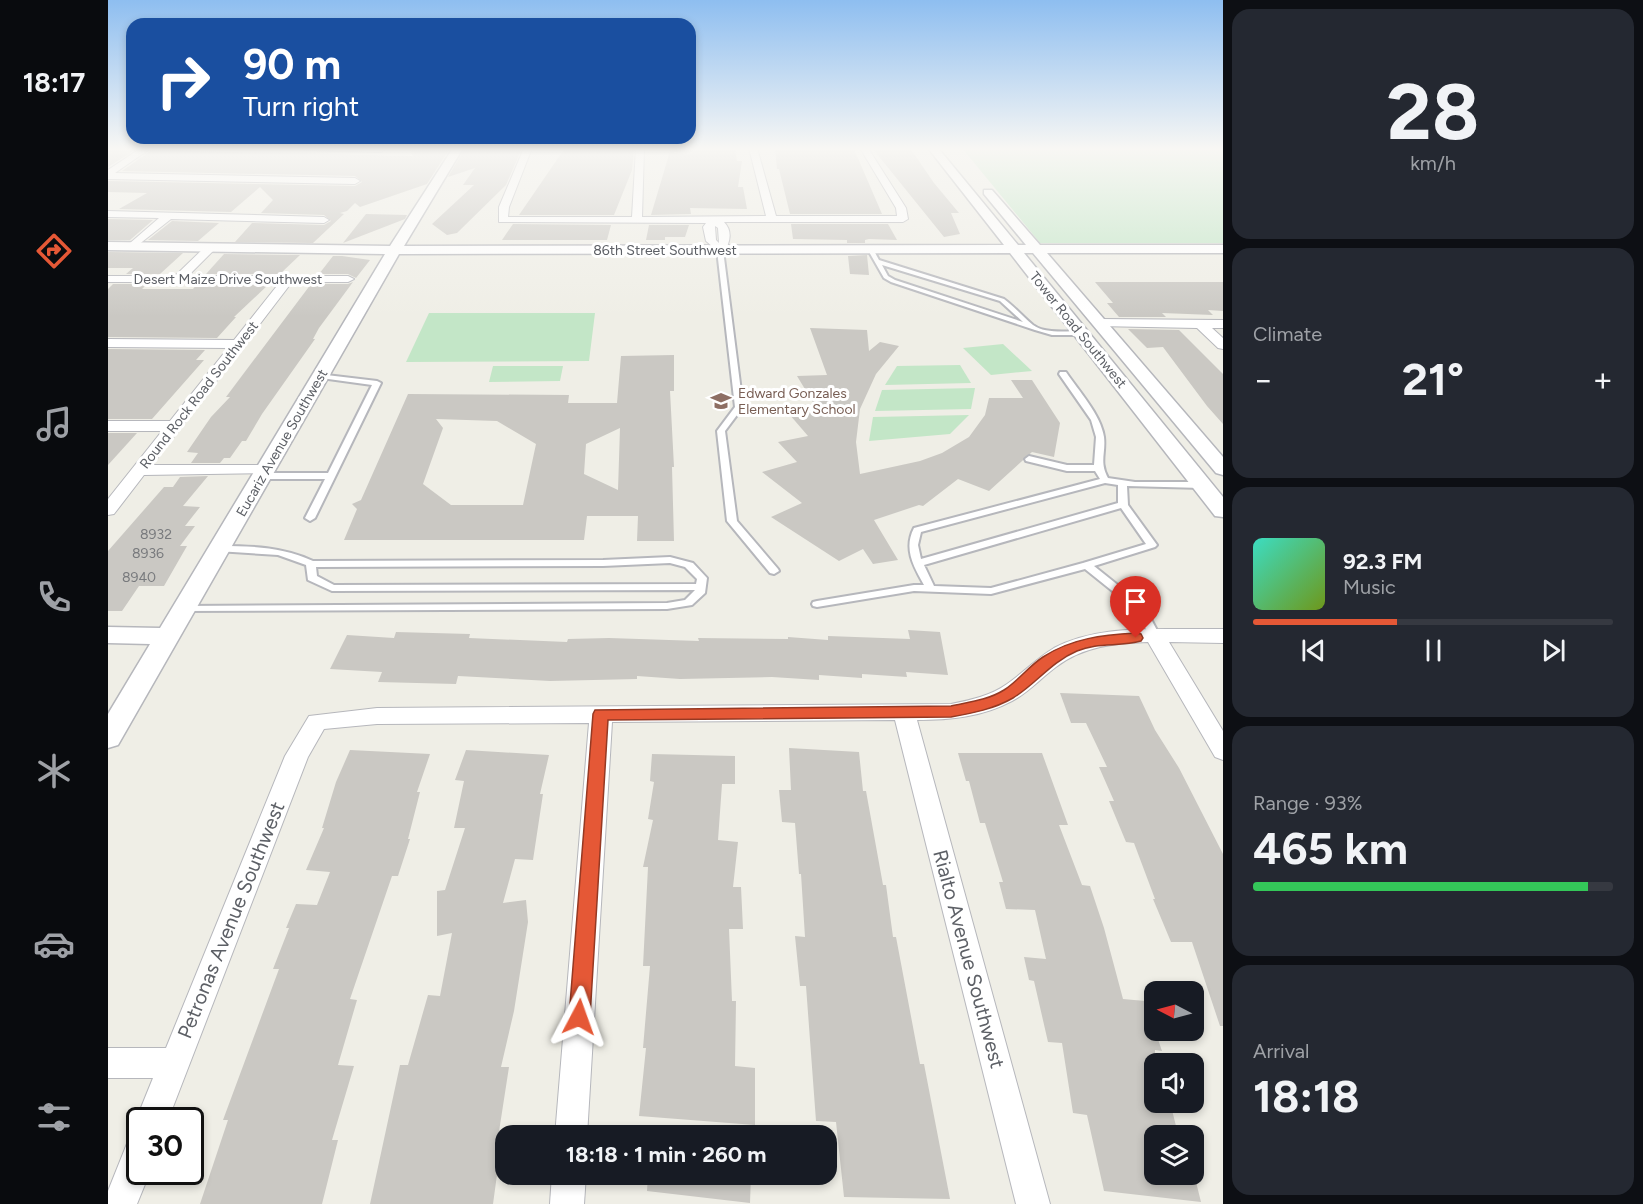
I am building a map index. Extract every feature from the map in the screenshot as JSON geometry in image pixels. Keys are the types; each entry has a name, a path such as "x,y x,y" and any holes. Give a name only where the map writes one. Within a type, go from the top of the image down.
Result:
{"street":[{"name":"Eucariz Avenue Southwest","path":"108,738 423,204"},
{"path":"505,204 503,220 903,219 899,204"},
{"path":"637,220 638,204"},
{"path":"768,204 772,220"},
{"name":"Tower Road Southwest","path":"978,204 1223,511"},
{"name":"Tower Road Southwest","path":"998,204 1223,469"},
{"path":"108,214 324,220"},
{"path":"133,246 168,216"},
{"path":"714,220 708,227 711,242 720,250"},
{"name":"86th Street Southwest","path":"108,246 394,250 720,250 878,262 1014,250 1223,249"},
{"path":"177,280 211,248"},
{"name":"Desert Maize Drive Southwest","path":"108,279 348,279"},
{"name":"Round Rock Road Southwest","path":"108,510 289,279"},
{"path":"1101,324 1223,324"},
{"path":"1201,324 1223,345"},
{"path":"108,344 238,344"},
{"path":"108,426 174,426"},
{"path":"139,470 264,473"},
{"path":"108,635 168,636"},
{"path":"1155,636 1223,751"},
{"path":"572,1125 601,714 951,712 986,705 1010,693 1047,660 1071,648 1096,640 1155,636 1223,636"},
{"name":"Rialto Avenue Southwest","path":"904,713 1033,1204"},
{"name":"Petronas Avenue Southwest","path":"157,1107 297,756 317,722 377,716 601,714"},
{"path":"108,1063 174,1064"},
{"path":"120,1204 127,1185"},
{"path":"567,1204 568,1185"}],"lane":[{"path":"720,250 739,407 721,431 732,521 774,571"},
{"path":"878,262 1002,300 1016,310 1032,327"},
{"path":"878,262 1023,318"},
{"path":"878,262 893,281 1052,333 1081,333"},
{"path":"1063,374 1095,420 1100,437 1098,468 1105,480"},
{"path":"310,518 377,382 321,376"},
{"path":"1029,459 1067,468 1098,468"},
{"path":"264,473 331,476"},
{"path":"931,589 914,555 912,541 917,530 1105,480 1135,486 1202,485"},
{"path":"816,604 914,588 992,591 1152,545 1124,505 1122,483"},
{"path":"918,563 1124,505"},
{"path":"184,609 667,606 688,603 700,593 702,578 689,565 670,560 603,563 311,564 293,555 267,549 220,549"},
{"path":"311,564 312,578 332,588 701,587"},
{"path":"1088,565 1140,608 1155,636"}],"green space":[{"path":"1008,204 1223,204 1223,243 1040,243"},
{"path":"429,313 595,313 589,361 406,362"},
{"path":"1003,344 1032,371 991,375 963,348"},
{"path":"960,365 971,383 885,385 897,366"},
{"path":"493,366 563,366 560,381 489,382"},
{"path":"975,388 971,409 875,411 882,390"},
{"path":"969,415 950,434 869,441 873,417"}],"building":[{"path":"127,204 240,204 231,212 119,209"},
{"path":"269,204 354,204 347,211 340,213 344,214 313,243 235,242 252,223 324,225 331,221 324,215 261,213"},
{"path":"453,204 486,204 457,233 447,235 432,224"},
{"path":"526,204 618,204 614,215 519,215"},
{"path":"654,204 746,204 747,209 690,208 691,214 651,215"},
{"path":"788,204 878,204 882,214 790,214"},
{"path":"918,204 952,204 959,213 951,213 960,234 944,237"},
{"path":"366,214 407,215 405,219 343,243"},
{"path":"108,219 153,220 130,240 108,240"},
{"path":"172,221 219,223 198,241 148,240"},
{"path":"513,224 611,225 607,240 502,240"},
{"path":"791,224 888,224 897,240 869,239 865,240 865,243 847,243 847,240 793,239"},
{"path":"649,225 689,225 685,237 646,240"},
{"path":"108,252 183,253 160,274 126,274 133,268 108,268"},
{"path":"224,254 300,255 280,274 206,274"},
{"path":"867,255 869,275 850,274 848,256"},
{"path":"333,256 370,260 356,278 348,274 319,274"},
{"path":"353,282 319,328 313,339 315,339 262,414 246,441 242,441 230,458 224,458 220,463 191,463 198,453 187,452 211,417 230,397 226,397 311,284"},
{"path":"1095,282 1223,282 1223,311 1208,310 1213,315 1162,313 1166,317 1119,317 1107,303 1113,303"},
{"path":"113,284 147,284 142,289 193,289 197,284 269,284 234,317 236,317 217,338 108,337 108,289"},
{"path":"810,328 867,330 869,351 880,342 899,346 876,374 860,409 856,442 860,474 920,461 942,453 969,437 985,415 989,398 1023,398 1011,380 1032,380 1060,423 1054,457 1032,452 989,491 958,479 923,506 919,505 874,520 898,560 873,564 863,549 839,561 771,517 802,503 762,472 797,462 778,442 808,436 783,407 814,404 797,376 827,375"},
{"path":"1128,329 1179,330 1223,374 1223,424 1163,347 1147,348"},
{"path":"108,349 205,350 196,360 204,360 152,419 108,419"},
{"path":"674,355 674,391 670,391 674,467 672,467 674,541 637,541 638,516 587,516 584,540 344,540 357,509 352,504 361,500 408,394 569,395 568,403 617,403 621,356","holes":["436,419 497,421 536,444 523,505 451,505 423,484 443,428","620,428 618,490 584,474 586,444"]},
{"path":"108,433 137,433 108,465"},
{"path":"208,476 183,506 200,507 185,526 195,526 180,546 187,546 164,586 139,586 122,611 108,611 108,551 164,487 173,487 180,477"},
{"path":"908,630 940,632 948,675 906,672 907,677 862,674 862,678 819,675 819,680 772,677 680,679 637,676 637,679 550,681 458,676 456,684 378,682 382,672 330,669 347,635 394,638 396,632 470,634 469,638 567,642 568,639 609,638 699,641 698,638 788,639 788,637 828,640 828,636 910,639"},
{"path":"1060,693 1139,696 1155,730 1179,768 1223,854 1223,1026 1220,1026 1192,942 1171,942 1153,899 1155,899 1134,843 1126,842 1109,801 1114,801 1099,767 1107,767 1086,723 1071,723"},
{"path":"789,748 859,752 863,791 866,791 883,885 886,885 893,937 896,937 920,1064 924,1064 950,1199 844,1197 836,1122 816,1121 806,986 800,986 795,936 805,937 801,874 799,874 795,823 782,822 779,790 791,790"},
{"path":"350,750 430,754 417,792 420,792 408,839 410,839 398,876 392,876 350,999 357,1000 338,1065 354,1066 332,1140 338,1140 322,1204 200,1204 228,1120 223,1120 279,969 273,969 289,928 286,928 296,904 317,905 330,872 306,870 324,828 322,828 336,782"},
{"path":"466,750 549,755 540,794 543,794 533,860 515,859 503,903 526,900 528,922 514,1011 501,1067 509,1067 500,1125 495,1125 496,1185 493,1204 370,1204 400,1065 408,1065 428,995 440,996 452,933 437,936 437,891 445,890 465,828 454,828 464,781 455,780"},
{"path":"958,753 1042,753 1068,825 1059,825 1082,885 1090,886 1123,999 1144,1001 1144,1041 1159,1041 1162,1051 1144,1053 1144,1113 1173,1113 1176,1125 1144,1125 1144,1185 1197,1185 1201,1202 1104,1191 1087,1115 1073,1113 1062,1043 1048,1042 1034,981 1029,980 1024,957 1046,959 1035,910 1006,909 999,882 1003,882 985,823 980,823 969,781 966,781"},
{"path":"652,754 735,756 735,784 722,784 718,840 738,842 733,887 741,887 743,929 729,929 732,1001 736,1001 735,1066 755,1068 755,1125 639,1116 646,1048 643,1048 650,966 643,966 648,867 643,867 653,820 648,819 654,782 650,781"},
{"path":"647,1185 751,1185 750,1203 647,1191"}],"place":[{"name":"Edward Gonzales Elementary School","path":"721,401"}],"route":[{"path":"579,1017 601,714 951,712 986,705 1010,693 1047,660 1071,648 1096,640 1136,638"}]}
